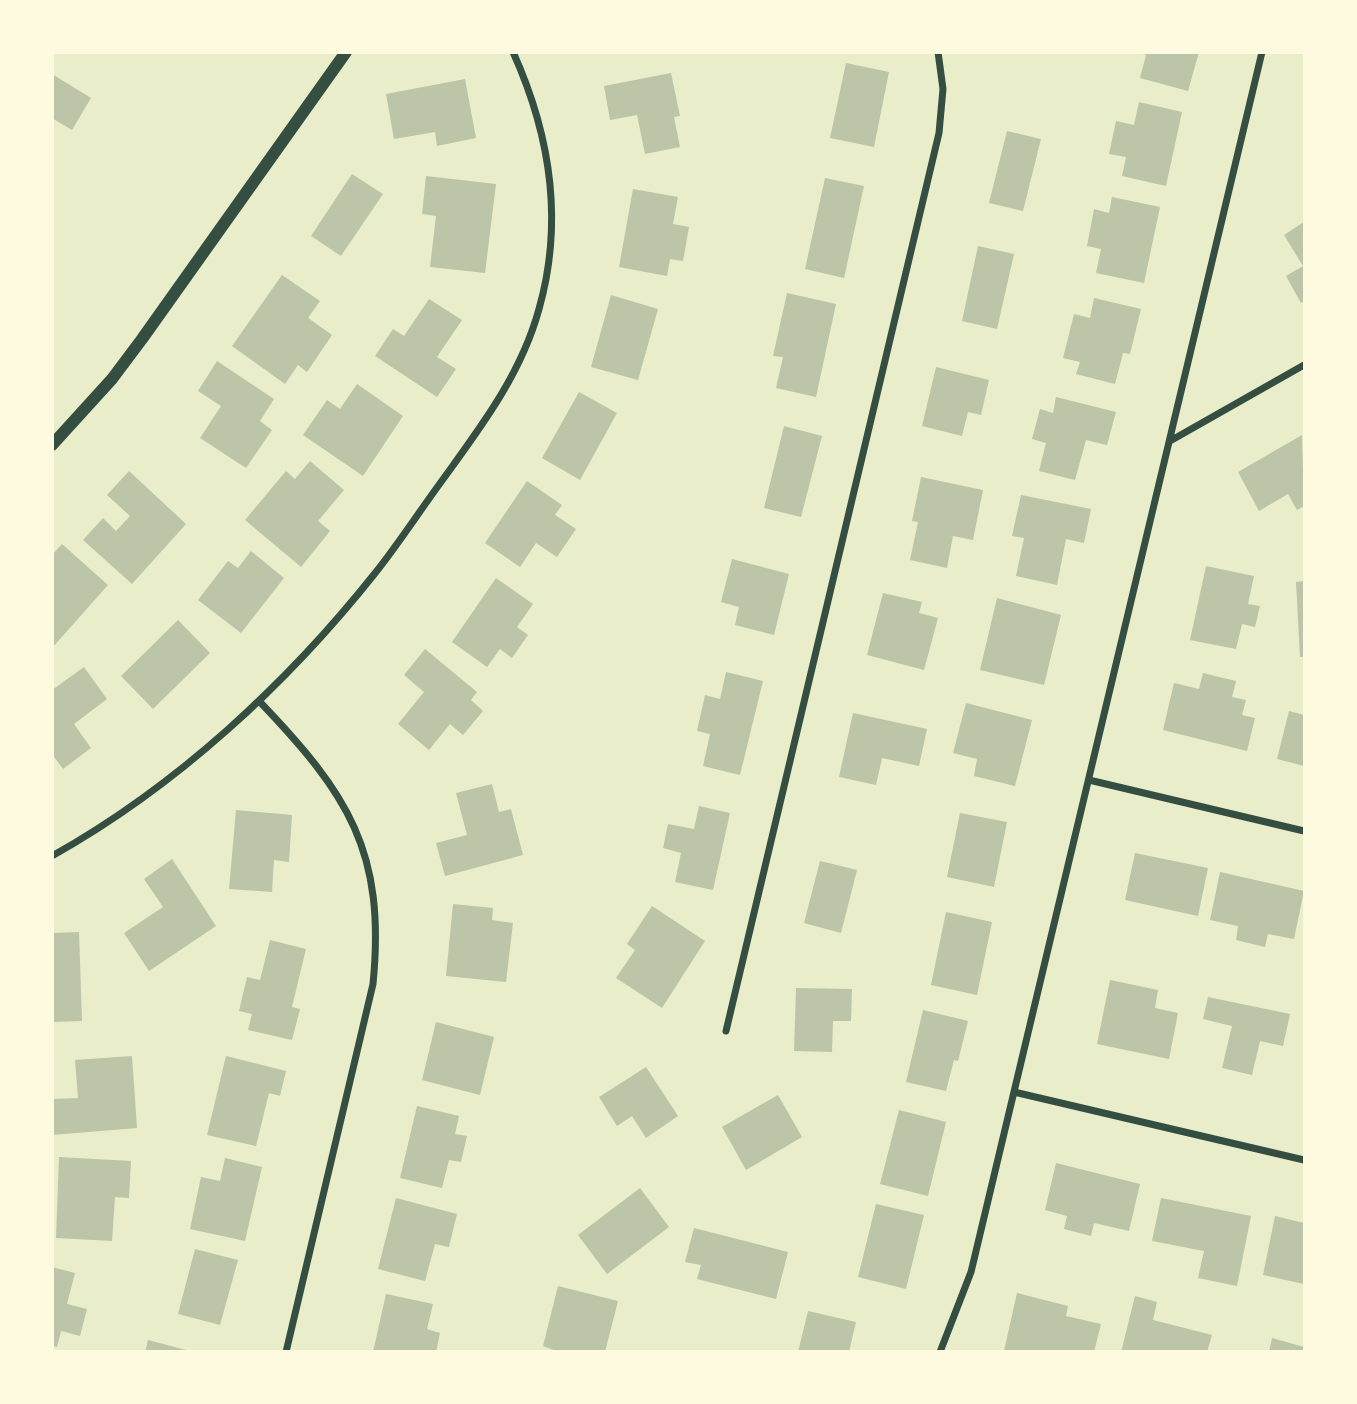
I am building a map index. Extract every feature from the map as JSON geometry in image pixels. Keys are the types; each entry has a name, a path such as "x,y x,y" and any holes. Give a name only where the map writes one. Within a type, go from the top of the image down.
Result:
{"street":[{"path":"52,445 112,379 142,339 346,52"},
{"path":"52,856 132,805 201,752 259,701 320,638 377,571 488,416 524,354 539,309 549,262 553,214 546,143 532,97 513,52"},
{"path":"726,1031 939,133 943,89 938,52"},
{"path":"940,1352 971,1272 1262,52"},
{"path":"1170,441 1304,365"},
{"path":"259,701 330,781 351,818 366,858 375,900 377,942 373,984 286,1352"},
{"path":"1089,780 1304,831"},
{"path":"1014,1093 1304,1160"}],"building":[{"path":"1139,52 1199,52 1188,91 1140,78 1146,55"},
{"path":"846,63 889,72 874,147 830,138"},
{"path":"671,73 680,116 674,117 680,147 645,154 637,115 610,120 604,86"},
{"path":"52,74 91,98 72,130 52,118"},
{"path":"465,79 476,138 437,146 435,132 394,139 386,94"},
{"path":"1139,102 1182,112 1166,186 1122,176 1126,157 1109,154 1116,121 1134,125"},
{"path":"1007,131 1041,139 1023,211 989,203"},
{"path":"352,174 383,194 341,256 311,236"},
{"path":"426,176 496,184 485,273 430,267 436,216 422,214"},
{"path":"825,178 864,186 844,278 805,269"},
{"path":"633,189 678,197 673,224 689,227 683,261 670,259 667,276 619,267"},
{"path":"1112,197 1160,207 1144,283 1096,273 1101,249 1087,246 1094,209 1109,213"},
{"path":"1304,222 1304,301 1301,303 1286,276 1303,266 1284,235"},
{"path":"978,246 1014,254 997,329 962,321"},
{"path":"282,275 320,301 308,318 332,335 307,372 298,365 285,384 232,346"},
{"path":"787,293 836,304 816,397 776,388 783,357 773,356"},
{"path":"611,295 658,309 638,380 591,367"},
{"path":"1094,298 1141,309 1130,354 1123,353 1115,384 1076,374 1080,362 1063,358 1074,314 1090,318"},
{"path":"429,299 462,320 437,357 456,369 437,397 375,356 393,329 404,336"},
{"path":"217,361 274,399 260,421 272,430 246,468 200,438 221,406 198,391"},
{"path":"936,367 989,380 981,415 968,412 962,436 922,426"},
{"path":"357,384 403,416 363,476 303,435 327,400 340,409"},
{"path":"579,392 617,413 580,480 542,458"},
{"path":"1056,397 1116,412 1107,445 1086,440 1075,480 1039,471 1046,443 1032,439 1040,409 1053,413"},
{"path":"784,426 822,436 801,517 764,508"},
{"path":"1302,435 1304,506 1297,510 1288,494 1259,511 1238,472"},
{"path":"310,461 344,490 318,521 330,531 301,567 245,520 286,471 295,479"},
{"path":"129,471 186,524 132,584 83,540 103,518 116,531 130,516 107,495"},
{"path":"921,477 983,490 973,540 953,536 947,568 910,560 918,522 912,521"},
{"path":"527,481 562,505 555,515 576,529 557,557 536,543 520,567 485,543"},
{"path":"1021,495 1091,509 1084,543 1066,539 1057,585 1016,576 1024,538 1012,536"},
{"path":"62,544 108,585 52,648 52,555"},
{"path":"251,551 284,578 241,633 198,600 228,561 238,568"},
{"path":"732,559 789,574 774,635 735,625 739,607 721,602"},
{"path":"1206,566 1254,576 1248,604 1260,606 1255,627 1242,624 1236,649 1190,640"},
{"path":"496,578 533,604 517,627 528,635 512,658 500,649 487,667 452,642"},
{"path":"1304,581 1304,657 1300,657 1296,582"},
{"path":"883,593 922,602 919,613 938,618 924,670 867,655"},
{"path":"997,598 1061,615 1044,685 980,670"},
{"path":"178,620 210,653 153,709 121,676"},
{"path":"425,649 477,692 471,700 483,711 463,735 450,724 429,750 398,724 424,692 404,675"},
{"path":"84,667 107,699 74,724 91,748 63,769 52,754 52,690"},
{"path":"726,672 763,681 740,775 703,766 710,734 697,731 705,695 720,699"},
{"path":"1203,673 1236,681 1232,697 1246,700 1242,715 1255,718 1247,751 1163,730 1174,683 1199,689"},
{"path":"966,703 1032,720 1015,786 974,776 977,759 953,753"},
{"path":"1289,711 1304,715 1304,766 1277,759"},
{"path":"853,713 927,729 919,766 882,758 876,785 839,777"},
{"path":"492,784 499,812 511,809 523,855 445,876 436,843 467,835 456,793"},
{"path":"699,806 730,813 713,890 675,882 681,853 663,848 668,824 694,829"},
{"path":"236,810 292,815 289,862 274,860 272,892 229,889"},
{"path":"960,813 1007,822 994,887 947,877"},
{"path":"1135,853 1208,868 1198,916 1125,900"},
{"path":"172,859 216,926 149,971 124,933 163,907 144,879"},
{"path":"820,861 857,870 841,933 804,923"},
{"path":"1220,872 1304,891 1294,939 1268,934 1265,947 1236,940 1238,926 1210,920"},
{"path":"453,904 493,908 492,920 513,923 506,982 446,976"},
{"path":"652,906 705,941 662,1008 616,978 635,950 627,944"},
{"path":"946,912 992,922 977,995 931,985"},
{"path":"79,932 82,1021 52,1022 52,933"},
{"path":"270,940 306,949 292,1007 300,1009 292,1040 248,1030 252,1014 239,1011 247,977 260,980"},
{"path":"1110,980 1158,990 1155,1008 1178,1013 1169,1059 1097,1044"},
{"path":"796,988 852,989 851,1021 833,1021 832,1052 794,1051"},
{"path":"1208,997 1290,1014 1283,1046 1260,1041 1252,1075 1222,1068 1232,1026 1203,1019"},
{"path":"923,1010 968,1021 958,1061 954,1060 946,1091 906,1082"},
{"path":"436,1022 494,1037 480,1095 422,1080"},
{"path":"132,1056 137,1128 52,1135 52,1099 78,1098 75,1060"},
{"path":"226,1056 286,1071 280,1096 269,1093 256,1146 207,1135"},
{"path":"646,1067 678,1116 646,1138 632,1116 617,1126 599,1097"},
{"path":"778,1095 802,1137 746,1170 722,1127"},
{"path":"417,1106 459,1116 455,1134 467,1136 461,1162 449,1160 442,1188 400,1178"},
{"path":"899,1110 946,1122 928,1196 880,1184"},
{"path":"59,1157 131,1161 129,1198 115,1197 112,1241 56,1238"},
{"path":"225,1158 262,1167 245,1241 190,1229 201,1177 220,1181"},
{"path":"1056,1163 1140,1184 1129,1231 1094,1223 1091,1236 1064,1229 1067,1216 1045,1210"},
{"path":"640,1188 669,1227 607,1274 578,1235"},
{"path":"396,1198 457,1214 449,1247 435,1244 425,1281 378,1269"},
{"path":"1161,1198 1251,1216 1237,1286 1198,1278 1204,1251 1152,1241"},
{"path":"876,1204 924,1215 906,1289 858,1277"},
{"path":"1275,1216 1304,1223 1304,1284 1263,1275"},
{"path":"694,1228 788,1252 776,1299 697,1279 701,1265 685,1262"},
{"path":"195,1249 238,1260 220,1325 178,1314"},
{"path":"52,1267 75,1273 67,1304 87,1309 80,1336 61,1331 57,1347 52,1346"},
{"path":"558,1286 618,1301 605,1352 559,1352 543,1346"},
{"path":"1017,1293 1068,1306 1066,1316 1101,1324 1094,1352 1004,1351"},
{"path":"386,1294 433,1304 427,1329 440,1333 436,1352 373,1352"},
{"path":"1135,1296 1157,1302 1153,1320 1212,1335 1207,1352 1121,1352"},
{"path":"808,1311 856,1322 849,1352 798,1352"},
{"path":"1272,1338 1304,1347 1304,1352 1269,1352"},
{"path":"148,1340 190,1351 190,1352 145,1352"}]}
